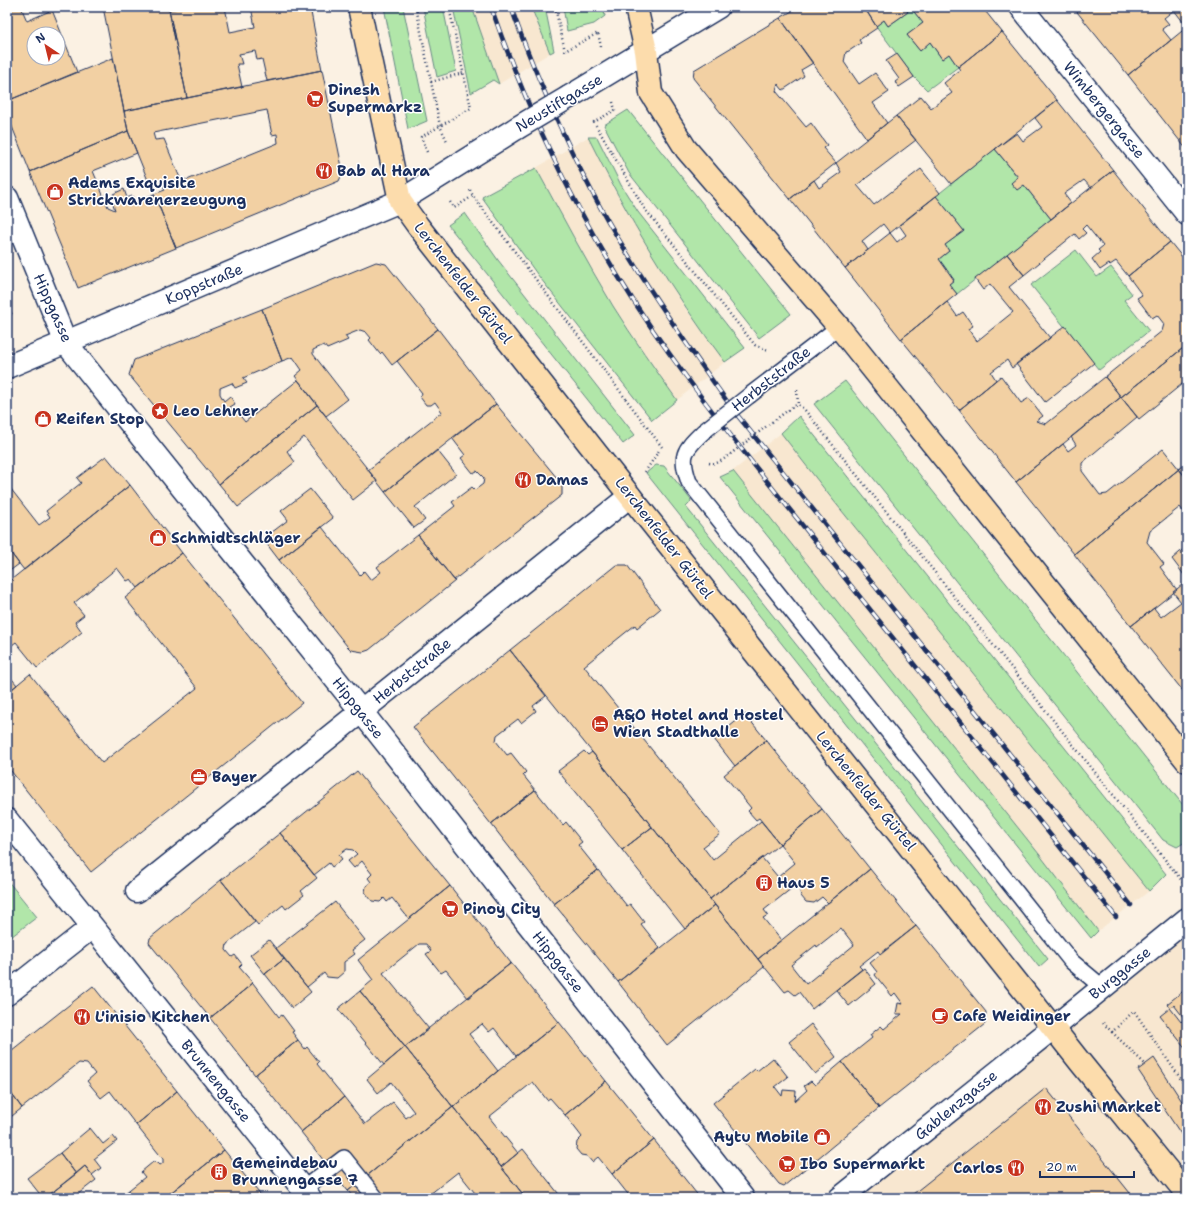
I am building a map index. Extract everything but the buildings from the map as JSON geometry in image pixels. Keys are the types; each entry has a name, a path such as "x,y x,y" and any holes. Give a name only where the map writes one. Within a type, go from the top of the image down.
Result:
{"main road":[{"name":"Lerchenfelder Gürtel","path":"359,7 400,202 630,496 1053,1028 1184,1186"},
{"path":"636,7 646,51 651,93 686,149 839,327 1187,761"}],"street":[{"name":"Neustiftgasse","path":"400,202 517,128 718,7"},
{"name":"Wimbergergasse","path":"1021,7 1187,214"},
{"name":"Hippgasse","path":"7,198 66,343 361,711 743,1198"},
{"name":"Koppstraße","path":"7,367 400,202"},
{"name":"Herbststraße","path":"137,891 630,496"},
{"name":"Brunnengasse","path":"7,820 307,1194"},
{"name":"Burggasse","path":"1053,1028 1187,919"},
{"path":"7,994 92,926"},
{"name":"Gablenzgasse","path":"840,1198 1053,1028"}],"lane":[{"name":"Herbststraße","path":"839,327 689,444 684,456 684,468 689,482 1071,961 1102,987"},
{"path":"307,1194 344,1158 376,1198"}],"path":[{"path":"416,7 440,126 471,108 449,7"},
{"path":"556,7 565,51 598,33 615,110 594,122 644,208 755,345 794,361 798,405"},
{"path":"431,82 463,73"},
{"path":"473,196 662,447"},
{"path":"724,459 790,408 798,405"},
{"path":"798,405 804,409 1187,887"},
{"path":"1083,1003 1146,1064"},
{"path":"1112,1032 1134,1012 1187,1088"}],"shaded area":[{"path":"472,7 531,7 550,53 499,84"},
{"path":"588,137 614,189 651,253 686,309 725,362 677,400 614,307 536,168"},
{"path":"781,433 829,495 1149,891 1098,931 1039,854 733,471"},
{"path":"1187,927 1187,1198 845,1198"}],"green space":[{"path":"384,7 403,7 427,121 408,129"},
{"path":"423,7 443,7 456,71 437,77"},
{"path":"453,7 472,7 499,84 493,80 471,93"},
{"path":"531,7 545,7 554,51 550,53"},
{"path":"563,7 603,7 605,16 594,24 567,31"},
{"path":"904,7 911,8 923,23 907,35 920,51 930,42 942,59 949,54 958,67 927,90 914,77 876,26 884,20 888,26 908,12"},
{"path":"628,110 791,314 759,338 629,173 604,125"},
{"path":"588,137 597,137 621,185 638,212 745,348 725,362 705,335 651,253 618,196"},
{"path":"995,149 1051,219 957,294 949,284 954,280 939,259 949,251 945,245 964,231 936,196"},
{"path":"536,168 583,255 613,306 636,342 677,400 652,420 537,274 482,197"},
{"path":"465,213 498,260 635,435 623,444 448,225"},
{"path":"1076,250 1097,277 1111,267 1132,294 1124,300 1149,331 1099,370 1031,285"},
{"path":"845,381 1187,810 1187,841 1177,847 1163,840 814,404"},
{"path":"799,416 1166,874 1149,891 829,495 781,433"},
{"path":"656,465 664,466 691,500 686,507 1048,959 1039,967 646,473"},
{"path":"733,471 1039,854 1098,931 1091,938 720,477"},
{"path":"7,880 37,917 7,940"}],"railway":[{"path":"491,7 526,98 546,143 615,272 641,313 690,382 733,438 1116,917"},
{"path":"511,7 549,102 592,191 637,269 691,351 734,411 1131,905"}],"place":[{"name":"Dinesh Supermarkz","path":"315,99"},
{"name":"Bab al Hara","path":"324,171"},
{"name":"Adems Exquisite Strickwarenerzeugung","path":"55,192"},
{"name":"Leo Lehner","path":"160,411"},
{"name":"Reifen Stop","path":"43,419"},
{"name":"Damas","path":"523,480"},
{"name":"Schmidtschläger","path":"158,538"},
{"name":"A&O Hotel and Hostel Wien Stadthalle","path":"600,724"},
{"name":"Bayer","path":"199,777"},
{"name":"Haus 5","path":"764,883"},
{"name":"Pinoy City","path":"450,909"},
{"name":"Cafe Weidinger","path":"940,1016"},
{"name":"L'inisio Kitchen","path":"82,1017"},
{"name":"Zushi Market","path":"1043,1107"},
{"name":"Aytu Mobile","path":"822,1137"},
{"name":"Ibo Supermarkt","path":"787,1164"},
{"name":"Carlos","path":"1016,1168"},
{"name":"Gemeindebau Brunnengasse 7","path":"219,1172"}]}
